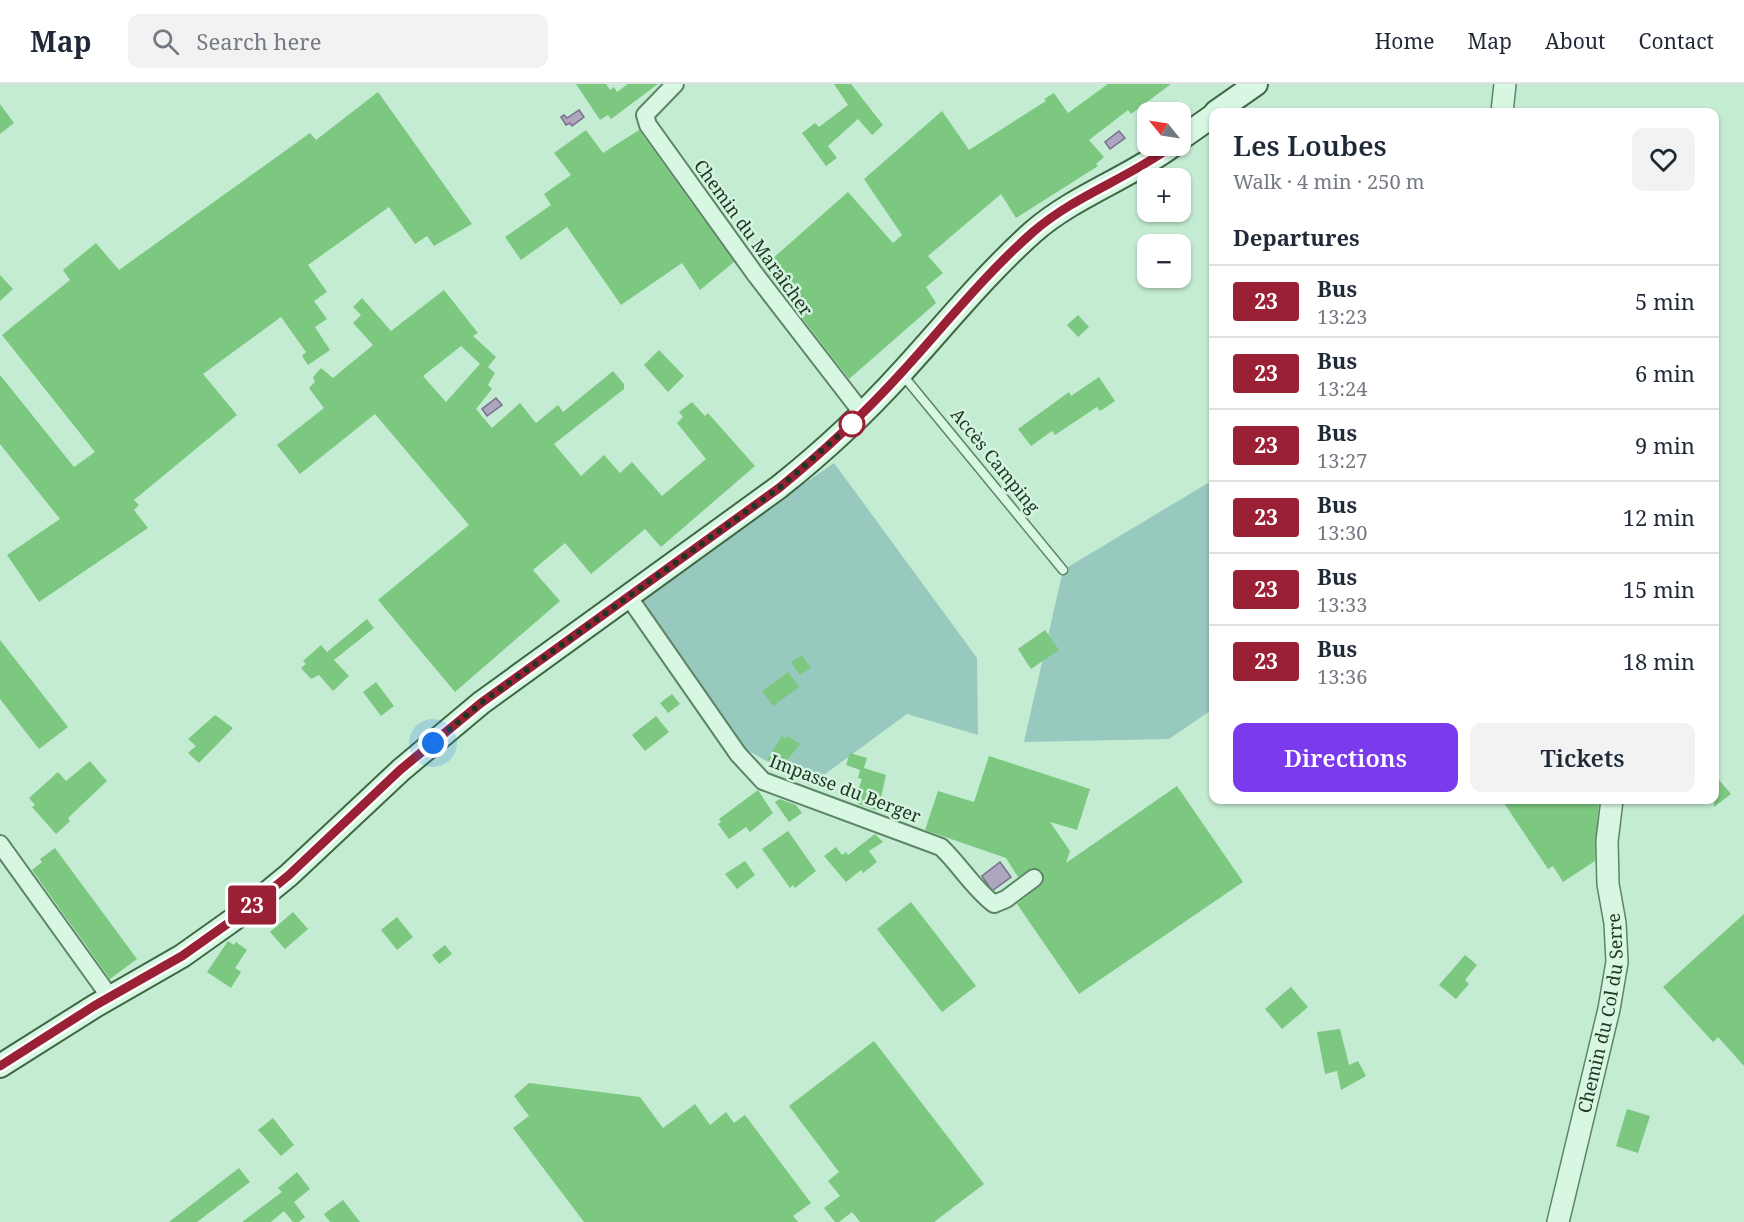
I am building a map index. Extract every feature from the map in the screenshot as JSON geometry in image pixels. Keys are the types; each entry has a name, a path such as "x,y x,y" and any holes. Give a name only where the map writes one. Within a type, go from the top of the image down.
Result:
{"main road":[{"path":"1221,108 1240,88"},
{"path":"1191,131 1209,118"},
{"path":"0,1066 110,997 182,956 244,912 289,875 400,770 481,703 779,488 862,414 979,286 1034,231 1155,156"}],"street":[{"name":"Chemin du Maraîcher","path":"675,84 645,115 648,125 754,274 862,414"},
{"path":"1502,108 1505,84"},
{"name":"Impasse du Berger","path":"628,596 738,754 763,781 940,847 958,863 981,894 994,904 1006,899 1034,878"},
{"name":"Chemin du Col du Serre","path":"1558,1222 1609,1009 1617,962 1608,884 1607,841 1612,804"},
{"path":"0,844 110,997"}],"lane":[{"name":"Accès Camping","path":"901,373 1063,570"}],"shaded area":[{"path":"579,110 584,117 572,126 570,123 566,125 561,117 564,115 567,118"},
{"path":"1119,131 1125,138 1110,149 1105,142"},
{"path":"496,398 502,405 487,416 482,409"},
{"path":"834,463 977,658 978,735 907,714 810,785 745,749 637,599"},
{"path":"1209,482 1209,712 1169,739 1024,742 1063,570"},
{"path":"1000,862 1011,877 992,891 982,876"}],"building":[{"path":"576,84 606,84 610,90 614,87 617,92 628,84 658,84 611,119 608,115 600,120"},
{"path":"834,84 851,84 883,125 872,135 858,119 828,146 837,158 826,166 802,133 815,123 819,127 848,105"},
{"path":"1108,84 1171,84 1147,102 1137,102 1137,110 1131,114 1128,110 1089,140 1104,157 1096,164 1098,166 1016,218 1001,194 928,256 943,273 926,287 936,303 849,379 763,267 848,192 893,243 902,235 864,179 942,111 969,150 1046,101 1044,99 1054,93 1068,113"},
{"path":"378,92 472,224 434,246 427,236 415,244 389,207 308,265 327,292 314,301 327,319 315,327 330,350 308,365 302,356 306,352 281,317 203,374 237,415 134,500 139,505 134,510 148,528 39,602 7,555 60,519 0,444 0,375 74,467 95,452 2,335 70,280 63,270 96,243 119,270 310,133 316,140"},
{"path":"0,104 14,123 0,134"},
{"path":"586,130 603,153 639,130 734,262 700,290 682,263 621,305 567,227 521,260 505,237 551,205 544,194 571,175 554,153"},
{"path":"0,275 13,289 0,301"},
{"path":"444,290 478,333 473,336 496,357 488,367 495,373 488,385 492,389 476,409 492,428 520,403 536,423 558,405 563,412 613,371 624,384 624,389 554,444 581,476 604,455 620,473 632,462 662,496 706,459 677,423 683,417 679,412 692,402 705,416 708,413 755,466 661,547 645,529 591,574 565,543 533,570 560,601 455,692 378,600 469,525 375,414 300,474 277,445 324,408 309,388 315,382 313,377 321,368 333,378 373,345 353,323 361,315 353,307 362,298 391,331","holes":["461,346 480,364 446,402 423,376"]},
{"path":"1078,315 1089,327 1078,337 1067,325"},
{"path":"659,350 684,376 668,392 644,365"},
{"path":"1099,377 1115,401 1100,411 1097,407 1055,435 1052,431 1031,446 1018,429 1069,392 1071,396"},
{"path":"367,619 374,628 334,660 349,676 333,691 319,675 311,679 301,668 306,664 303,661 321,645 327,652"},
{"path":"1045,630 1059,650 1031,669 1018,649"},
{"path":"0,640 68,727 39,749 0,699"},
{"path":"802,655 811,668 800,675 791,662"},
{"path":"788,672 799,687 773,706 762,691"},
{"path":"376,682 394,706 381,716 363,692"},
{"path":"672,694 680,704 668,713 660,703"},
{"path":"215,715 233,728 199,763 188,753 196,746 188,739"},
{"path":"656,716 669,732 645,751 632,735"},
{"path":"782,736 786,739 788,736 800,744 781,768 767,759"},
{"path":"850,753 867,758 864,768 886,775 878,811 858,804 860,798 856,796 862,779 858,778 860,770 846,765"},
{"path":"989,756 1090,789 1077,830 1050,822 1070,851 1066,863 1177,786 1243,882 1079,994 1017,904 1043,883 1042,871 1032,868 1018,877 1006,858 925,830 938,791 974,802"},
{"path":"90,761 107,781 68,818 70,821 56,834 32,807 35,805 29,798 58,772 66,781"},
{"path":"1719,780 1731,794 1719,803"},
{"path":"758,790 773,813 750,832 746,827 729,839 718,824 721,822 719,819"},
{"path":"780,799 796,805 802,813 789,822 775,802"},
{"path":"1505,804 1599,804 1595,861 1563,882 1553,866 1548,869"},
{"path":"788,831 816,871 795,888 793,885 790,888 762,849"},
{"path":"875,834 883,842 869,851 877,862 863,873 861,870 846,882 824,856 836,847 842,855 846,852 848,855"},
{"path":"55,848 137,959 110,979 32,870 42,862 40,859"},
{"path":"745,861 755,875 737,889 725,874"},
{"path":"911,902 976,986 942,1012 877,929"},
{"path":"293,912 308,929 285,949 270,932"},
{"path":"1744,914 1744,1066 1718,1037 1713,1042 1663,987"},
{"path":"397,917 413,937 397,950 381,930"},
{"path":"228,941 234,945 236,942 247,950 235,968 241,972 231,988 207,972"},
{"path":"445,945 452,954 439,964 432,955"},
{"path":"1465,955 1477,965 1465,980 1469,984 1456,999 1439,985"},
{"path":"1291,987 1308,1007 1282,1029 1265,1009"},
{"path":"1340,1029 1349,1065 1358,1061 1366,1076 1341,1090 1337,1071 1325,1074 1317,1032"},
{"path":"874,1041 984,1184 934,1222 860,1222 852,1212 839,1222 835,1222 824,1208 840,1196 828,1181 839,1172 789,1106"},
{"path":"529,1083 640,1097 663,1128 695,1104 710,1125 726,1112 734,1123 745,1115 811,1203 793,1216 798,1222 584,1222 513,1128 529,1116 514,1096"},
{"path":"1627,1109 1650,1116 1638,1153 1616,1146"},
{"path":"273,1118 294,1145 281,1156 258,1130"},
{"path":"239,1168 250,1182 197,1222 169,1222"},
{"path":"297,1172 310,1189 294,1202 305,1217 299,1222 293,1222 284,1211 271,1222 242,1222 282,1192 278,1188"},
{"path":"343,1200 360,1222 330,1222 324,1214"}],"bus line":[{"name":"23","path":"0,1066 94,1006 182,956 244,912 289,875 400,770 481,703 590,622 779,488 812,461 862,414 979,286 1034,231 1083,198 1154,156"}],"route":[{"path":"433,743 481,703 590,622 779,488 852,424"}]}
